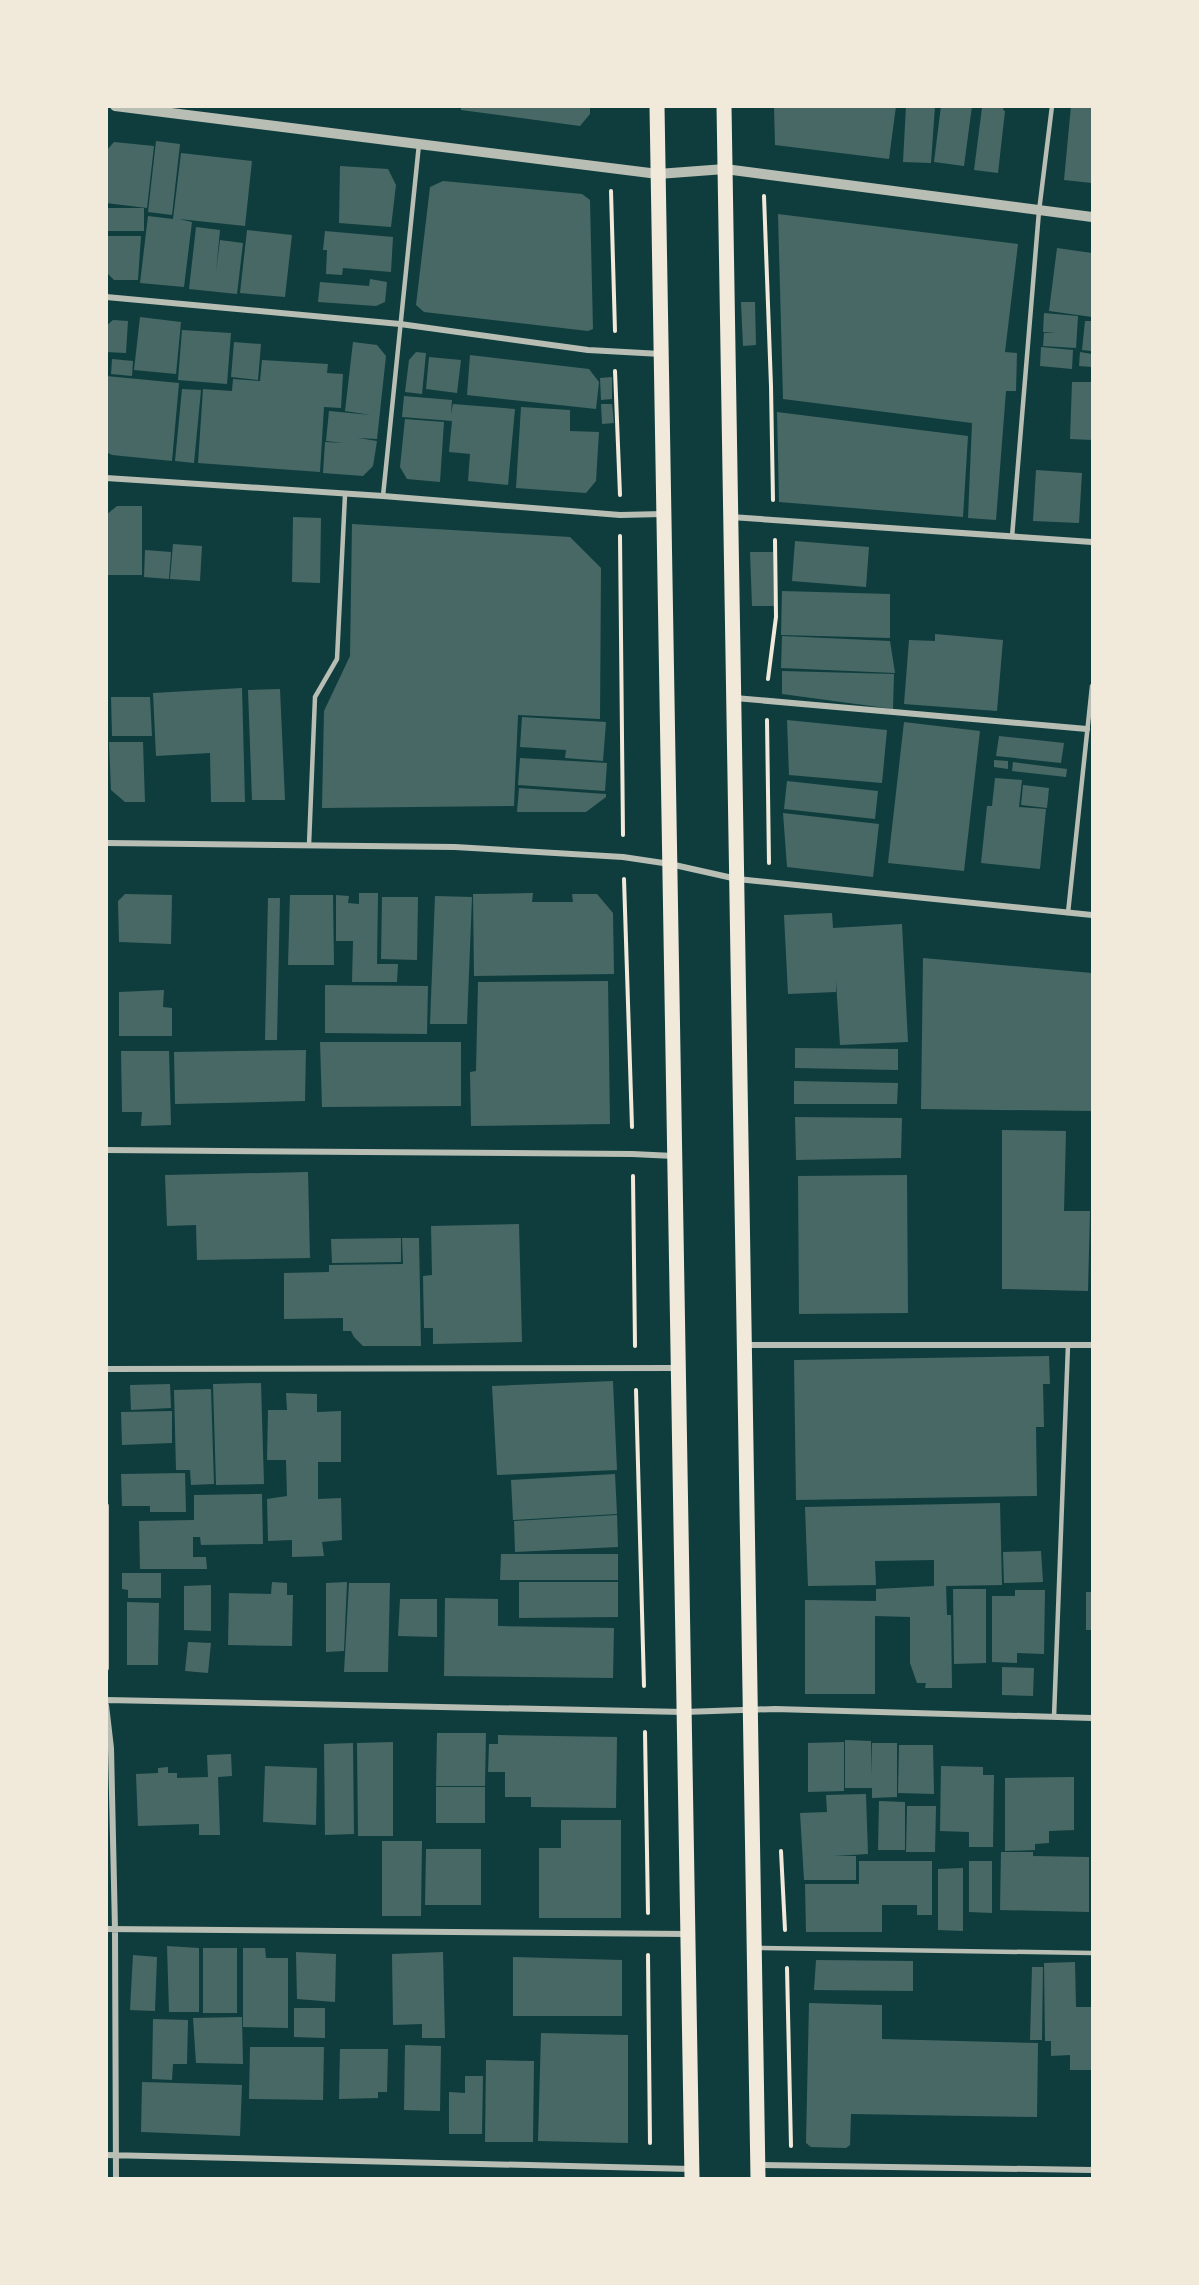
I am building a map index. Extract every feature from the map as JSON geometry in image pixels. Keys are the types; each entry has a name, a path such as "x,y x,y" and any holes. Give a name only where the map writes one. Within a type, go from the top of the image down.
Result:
{"main road":[{"path":"657,106 692,2174"},
{"path":"724,106 758,2172"}],"street":[{"path":"115,106 658,174 725,169 1092,217"},
{"path":"106,297 400,324 588,350 661,354"},
{"path":"106,478 383,496 620,515 664,514"},
{"path":"731,517 1092,542"},
{"path":"734,698 1087,729"},
{"path":"106,843 455,847 623,857 670,864 736,879 1092,915"},
{"path":"106,1150 674,1156"},
{"path":"744,1345 1092,1345"},
{"path":"106,1369 678,1368"},
{"path":"106,1506 106,1668"},
{"path":"106,1700 684,1712 750,1709 1092,1718"},
{"path":"106,1705 111,1748 115,1929 116,2178"},
{"path":"106,1929 688,1934"},
{"path":"106,2155 692,2174"},
{"path":"758,2172 1092,2170"}],"lane":[{"path":"1012,537 1039,211 1052,106"},
{"path":"383,496 419,144"},
{"path":"309,845 315,697 337,659 345,495"},
{"path":"1068,913 1092,686"},
{"path":"1054,1717 1068,1345"},
{"path":"754,1948 1092,1953"}],"path":[{"path":"611,180 615,340"},
{"path":"764,195 773,505"},
{"path":"615,370 620,496"},
{"path":"620,533 623,835"},
{"path":"768,683 776,617 775,534"},
{"path":"767,719 769,864"},
{"path":"624,877 632,1127"},
{"path":"633,1174 635,1346"},
{"path":"636,1378 644,1686"},
{"path":"645,1728 648,1917"},
{"path":"648,1953 650,2143"},
{"path":"787,1958 791,2150"}],"building":[{"path":"461,106 590,106 590,114 580,126 461,110"},
{"path":"774,106 896,106 889,159 775,145"},
{"path":"906,106 935,106 931,163 903,162"},
{"path":"941,106 972,106 964,166 934,162"},
{"path":"1004,106 1005,111 998,173 974,170 982,108"},
{"path":"1071,106 1092,106 1092,183 1064,180"},
{"path":"156,141 180,144 172,215 148,212"},
{"path":"114,142 154,146 147,208 106,203 106,151"},
{"path":"181,153 252,161 245,226 179,219 192,222 184,287 140,283 148,216 173,219"},
{"path":"340,166 388,169 396,185 391,227 339,223"},
{"path":"443,181 582,194 590,200 593,329 588,331 424,312 416,305 430,187"},
{"path":"106,208 144,208 144,231 106,231"},
{"path":"778,214 1018,244 1005,352 1017,353 1016,391 1006,391 996,520 968,518 972,423 783,399"},
{"path":"196,227 220,230 216,272 220,240 243,243 237,294 189,289"},
{"path":"247,230 292,235 285,297 240,293"},
{"path":"325,231 393,237 391,272 343,268 342,275 326,274 327,250 323,250"},
{"path":"106,236 141,236 138,280 114,280 106,272"},
{"path":"1057,248 1092,253 1092,317 1049,311"},
{"path":"370,279 387,282 385,302 376,306 318,302 320,282 369,286"},
{"path":"741,302 755,302 756,345 743,346"},
{"path":"1044,313 1078,316 1076,348 1043,346 1044,333 1056,333 1043,332"},
{"path":"140,317 181,322 176,374 134,370"},
{"path":"113,320 128,321 126,353 106,352 106,326"},
{"path":"1085,321 1092,321 1092,351 1082,350"},
{"path":"182,330 231,333 227,384 178,380"},
{"path":"234,342 261,344 258,380 231,377"},
{"path":"353,342 377,345 386,356 377,439 358,438 377,441 373,466 363,476 323,473 325,442 344,443 326,441 329,411 371,415 345,411"},
{"path":"1041,347 1073,350 1072,369 1040,366"},
{"path":"416,352 426,353 422,394 405,392 409,360"},
{"path":"1080,352 1092,354 1092,367 1079,366"},
{"path":"470,355 589,369 599,382 596,409 467,395"},
{"path":"429,357 461,360 457,393 426,389"},
{"path":"112,359 133,361 132,376 111,374"},
{"path":"262,360 328,364 327,373 343,374 341,408 324,407 320,472 198,463 203,389 232,391 233,379 260,381"},
{"path":"106,376 179,383 172,461 112,455 106,452"},
{"path":"612,377 612,399 601,400 600,378"},
{"path":"1072,382 1092,382 1092,440 1070,439"},
{"path":"182,389 201,390 194,463 175,461"},
{"path":"404,396 452,400 451,414 453,404 515,409 508,485 468,481 470,454 449,452 452,421 402,417"},
{"path":"601,404 612,404 614,423 602,424"},
{"path":"521,407 570,410 570,431 599,432 596,481 586,493 516,488"},
{"path":"777,412 968,436 963,517 779,502"},
{"path":"405,419 444,422 440,482 407,479 400,467"},
{"path":"1036,470 1082,473 1079,523 1033,521"},
{"path":"117,506 142,506 142,575 106,575 106,515"},
{"path":"293,517 321,518 320,583 292,582"},
{"path":"352,524 570,537 601,568 600,719 518,715 514,806 322,808 324,711 350,656"},
{"path":"795,541 869,547 866,587 792,581"},
{"path":"173,544 202,546 200,581 170,579"},
{"path":"145,550 171,552 169,579 144,577"},
{"path":"750,552 773,552 774,606 752,606"},
{"path":"782,591 890,594 890,638 781,635"},
{"path":"935,634 1003,640 997,711 904,704 909,640 935,641"},
{"path":"782,636 890,641 895,673 781,668"},
{"path":"782,671 894,674 893,709 782,694"},
{"path":"242,688 245,802 211,802 210,753 156,756 153,693"},
{"path":"280,689 285,800 252,800 248,690"},
{"path":"111,697 150,697 152,736 112,736"},
{"path":"522,717 606,722 603,761 565,758 566,750 520,747"},
{"path":"787,720 887,730 882,783 789,775"},
{"path":"904,722 980,731 964,871 888,863"},
{"path":"999,736 1064,743 1061,763 996,756"},
{"path":"109,742 143,742 145,802 125,802 111,790"},
{"path":"520,758 607,763 605,791 518,785"},
{"path":"994,760 1008,761 1008,769 994,767"},
{"path":"1013,762 1067,769 1066,777 1012,771"},
{"path":"995,778 1022,780 1019,807 1046,809 1040,869 981,863 987,806 992,806"},
{"path":"787,781 878,791 875,819 784,809"},
{"path":"1023,785 1049,788 1047,808 1021,805"},
{"path":"519,788 606,794 606,797 586,812 517,812"},
{"path":"783,813 879,824 873,877 787,867"},
{"path":"359,893 378,893 377,964 398,964 397,982 352,982 353,941 336,941 336,895 349,896 348,903 359,904"},
{"path":"533,893 532,902 573,902 572,894 597,894 613,913 614,974 474,976 473,894"},
{"path":"125,894 172,895 171,944 119,942 118,901"},
{"path":"290,895 333,895 334,965 288,965"},
{"path":"435,896 472,897 467,1024 430,1024"},
{"path":"382,897 418,897 417,960 381,959"},
{"path":"268,898 280,898 277,1040 265,1040"},
{"path":"832,913 833,928 902,924 908,1042 840,1045 836,981 836,992 788,994 784,915"},
{"path":"923,958 1092,973 1092,1111 921,1109"},
{"path":"608,981 610,1124 471,1126 470,1072 476,1071 478,982"},
{"path":"325,985 428,986 427,1034 325,1033"},
{"path":"164,990 163,1007 172,1008 172,1036 119,1036 119,992"},
{"path":"320,1042 461,1042 461,1106 322,1107"},
{"path":"795,1048 898,1049 898,1070 795,1068"},
{"path":"306,1050 305,1101 175,1104 174,1052"},
{"path":"121,1051 169,1051 171,1125 141,1126 142,1112 122,1112"},
{"path":"794,1081 898,1083 897,1104 794,1104"},
{"path":"795,1117 902,1118 901,1158 796,1160"},
{"path":"1002,1130 1066,1131 1064,1211 1090,1211 1088,1291 1002,1289"},
{"path":"308,1172 310,1258 197,1260 196,1225 167,1226 165,1175"},
{"path":"907,1175 908,1313 799,1314 798,1176"},
{"path":"519,1224 522,1342 433,1344 433,1328 424,1328 423,1276 432,1275 431,1226"},
{"path":"401,1238 401,1262 332,1263 331,1239"},
{"path":"402,1238 419,1238 421,1346 363,1346 351,1331 343,1331 343,1318 284,1319 284,1273 329,1272 329,1265 403,1264"},
{"path":"1049,1356 1050,1384 1043,1384 1044,1427 1036,1427 1037,1496 796,1500 794,1360"},
{"path":"613,1381 617,1470 497,1475 492,1386"},
{"path":"261,1383 264,1484 216,1485 213,1384"},
{"path":"170,1384 171,1408 131,1410 130,1385"},
{"path":"211,1389 214,1484 191,1485 190,1470 176,1470 174,1390"},
{"path":"286,1393 317,1394 317,1412 341,1411 341,1462 318,1462 318,1499 341,1498 342,1540 322,1542 324,1556 292,1557 292,1540 268,1541 267,1499 287,1496 286,1460 267,1460 268,1410 287,1410"},
{"path":"172,1411 172,1443 122,1445 121,1412"},
{"path":"185,1473 186,1512 150,1512 150,1506 122,1506 121,1474"},
{"path":"615,1474 617,1514 513,1520 511,1480"},
{"path":"262,1494 263,1544 201,1545 200,1537 193,1537 193,1557 206,1557 207,1569 140,1569 139,1521 194,1520 194,1495"},
{"path":"1000,1503 1002,1585 946,1586 947,1615 951,1615 952,1688 925,1688 926,1683 917,1683 910,1663 910,1617 875,1616 875,1694 805,1694 805,1600 876,1601 876,1589 934,1586 934,1560 875,1561 876,1585 808,1586 805,1507"},
{"path":"617,1515 618,1547 515,1552 514,1521"},
{"path":"1041,1551 1043,1582 1004,1583 1003,1552"},
{"path":"501,1554 618,1554 618,1580 500,1580"},
{"path":"122,1573 161,1573 161,1598 128,1598 128,1590 122,1589"},
{"path":"272,1582 287,1583 287,1595 293,1595 292,1646 228,1645 229,1593 271,1594"},
{"path":"347,1582 344,1651 326,1652 326,1583"},
{"path":"519,1582 618,1582 618,1617 519,1618"},
{"path":"349,1583 390,1583 388,1672 344,1672"},
{"path":"211,1585 211,1631 184,1630 184,1586"},
{"path":"953,1589 986,1589 986,1663 954,1664"},
{"path":"1015,1590 1045,1590 1044,1654 1017,1653 1017,1663 992,1662 992,1596 1015,1596"},
{"path":"1086,1592 1092,1592 1092,1630 1086,1630"},
{"path":"445,1598 498,1599 498,1626 614,1628 613,1678 444,1676"},
{"path":"400,1599 437,1599 437,1637 398,1636"},
{"path":"127,1602 159,1603 158,1665 127,1665"},
{"path":"188,1642 211,1643 208,1673 185,1671"},
{"path":"1002,1667 1034,1668 1033,1696 1002,1695"},
{"path":"437,1733 486,1733 485,1786 436,1786"},
{"path":"498,1735 617,1737 616,1808 531,1807 531,1797 505,1797 505,1772 488,1772 489,1744 498,1744"},
{"path":"845,1740 871,1741 871,1776 872,1743 897,1743 897,1797 872,1798 872,1788 845,1788"},
{"path":"393,1742 393,1836 358,1836 357,1743"},
{"path":"844,1742 844,1791 808,1792 808,1743"},
{"path":"353,1743 354,1834 325,1835 324,1744"},
{"path":"899,1745 933,1745 934,1794 898,1793"},
{"path":"231,1754 232,1776 218,1777 220,1835 199,1835 199,1824 138,1826 136,1774 158,1773 158,1768 168,1767 168,1773 177,1773 177,1778 208,1777 207,1755"},
{"path":"265,1766 317,1768 316,1825 263,1822"},
{"path":"941,1766 983,1767 983,1775 994,1775 993,1847 969,1847 969,1832 940,1831"},
{"path":"1074,1777 1074,1830 1049,1831 1049,1843 1035,1844 1035,1850 1005,1851 1005,1778"},
{"path":"436,1787 485,1787 485,1823 436,1823"},
{"path":"866,1794 868,1854 834,1856 856,1856 856,1880 804,1880 800,1813 827,1812 826,1795"},
{"path":"879,1801 905,1802 905,1850 878,1850"},
{"path":"907,1806 936,1806 935,1852 906,1852"},
{"path":"561,1820 621,1820 621,1918 539,1918 539,1848 561,1848"},
{"path":"382,1841 422,1841 421,1916 382,1916"},
{"path":"426,1849 481,1849 481,1905 425,1905"},
{"path":"1001,1852 1033,1852 1033,1856 1089,1857 1089,1912 1000,1910"},
{"path":"859,1861 932,1861 932,1915 917,1915 917,1905 882,1905 882,1932 806,1932 805,1884 859,1884"},
{"path":"969,1861 992,1861 992,1913 969,1912"},
{"path":"963,1868 963,1931 938,1930 938,1869"},
{"path":"167,1946 199,1948 199,2012 169,2012"},
{"path":"203,1948 237,1948 237,2013 203,2013"},
{"path":"243,1948 265,1948 266,1958 288,1958 288,2028 243,2027"},
{"path":"296,1952 336,1954 335,2002 297,1999"},
{"path":"443,1952 445,2038 422,2038 422,2024 393,2025 392,1954"},
{"path":"133,1955 157,1957 155,2011 130,2010"},
{"path":"513,1957 622,1960 622,2016 513,2016"},
{"path":"816,1960 913,1961 913,1991 814,1990"},
{"path":"1075,1962 1076,2007 1092,2007 1092,2070 1070,2070 1070,2055 1051,2056 1051,2041 1045,2041 1044,1963"},
{"path":"1032,1967 1043,1967 1042,2040 1030,2040"},
{"path":"809,2003 882,2005 882,2039 1038,2043 1037,2117 851,2114 850,2145 846,2148 811,2147 806,2143"},
{"path":"294,2008 325,2008 325,2038 294,2037"},
{"path":"242,2017 243,2064 196,2063 193,2018"},
{"path":"153,2019 188,2020 187,2064 173,2064 172,2080 152,2079"},
{"path":"541,2033 628,2035 628,2143 538,2141"},
{"path":"405,2045 441,2046 440,2111 404,2110"},
{"path":"250,2047 324,2047 323,2100 249,2099"},
{"path":"340,2049 388,2049 387,2092 378,2092 378,2098 339,2099"},
{"path":"486,2060 534,2061 533,2142 485,2142"},
{"path":"465,2076 483,2076 482,2134 449,2134 449,2092 465,2093"},
{"path":"142,2082 242,2085 240,2136 141,2132"}]}
